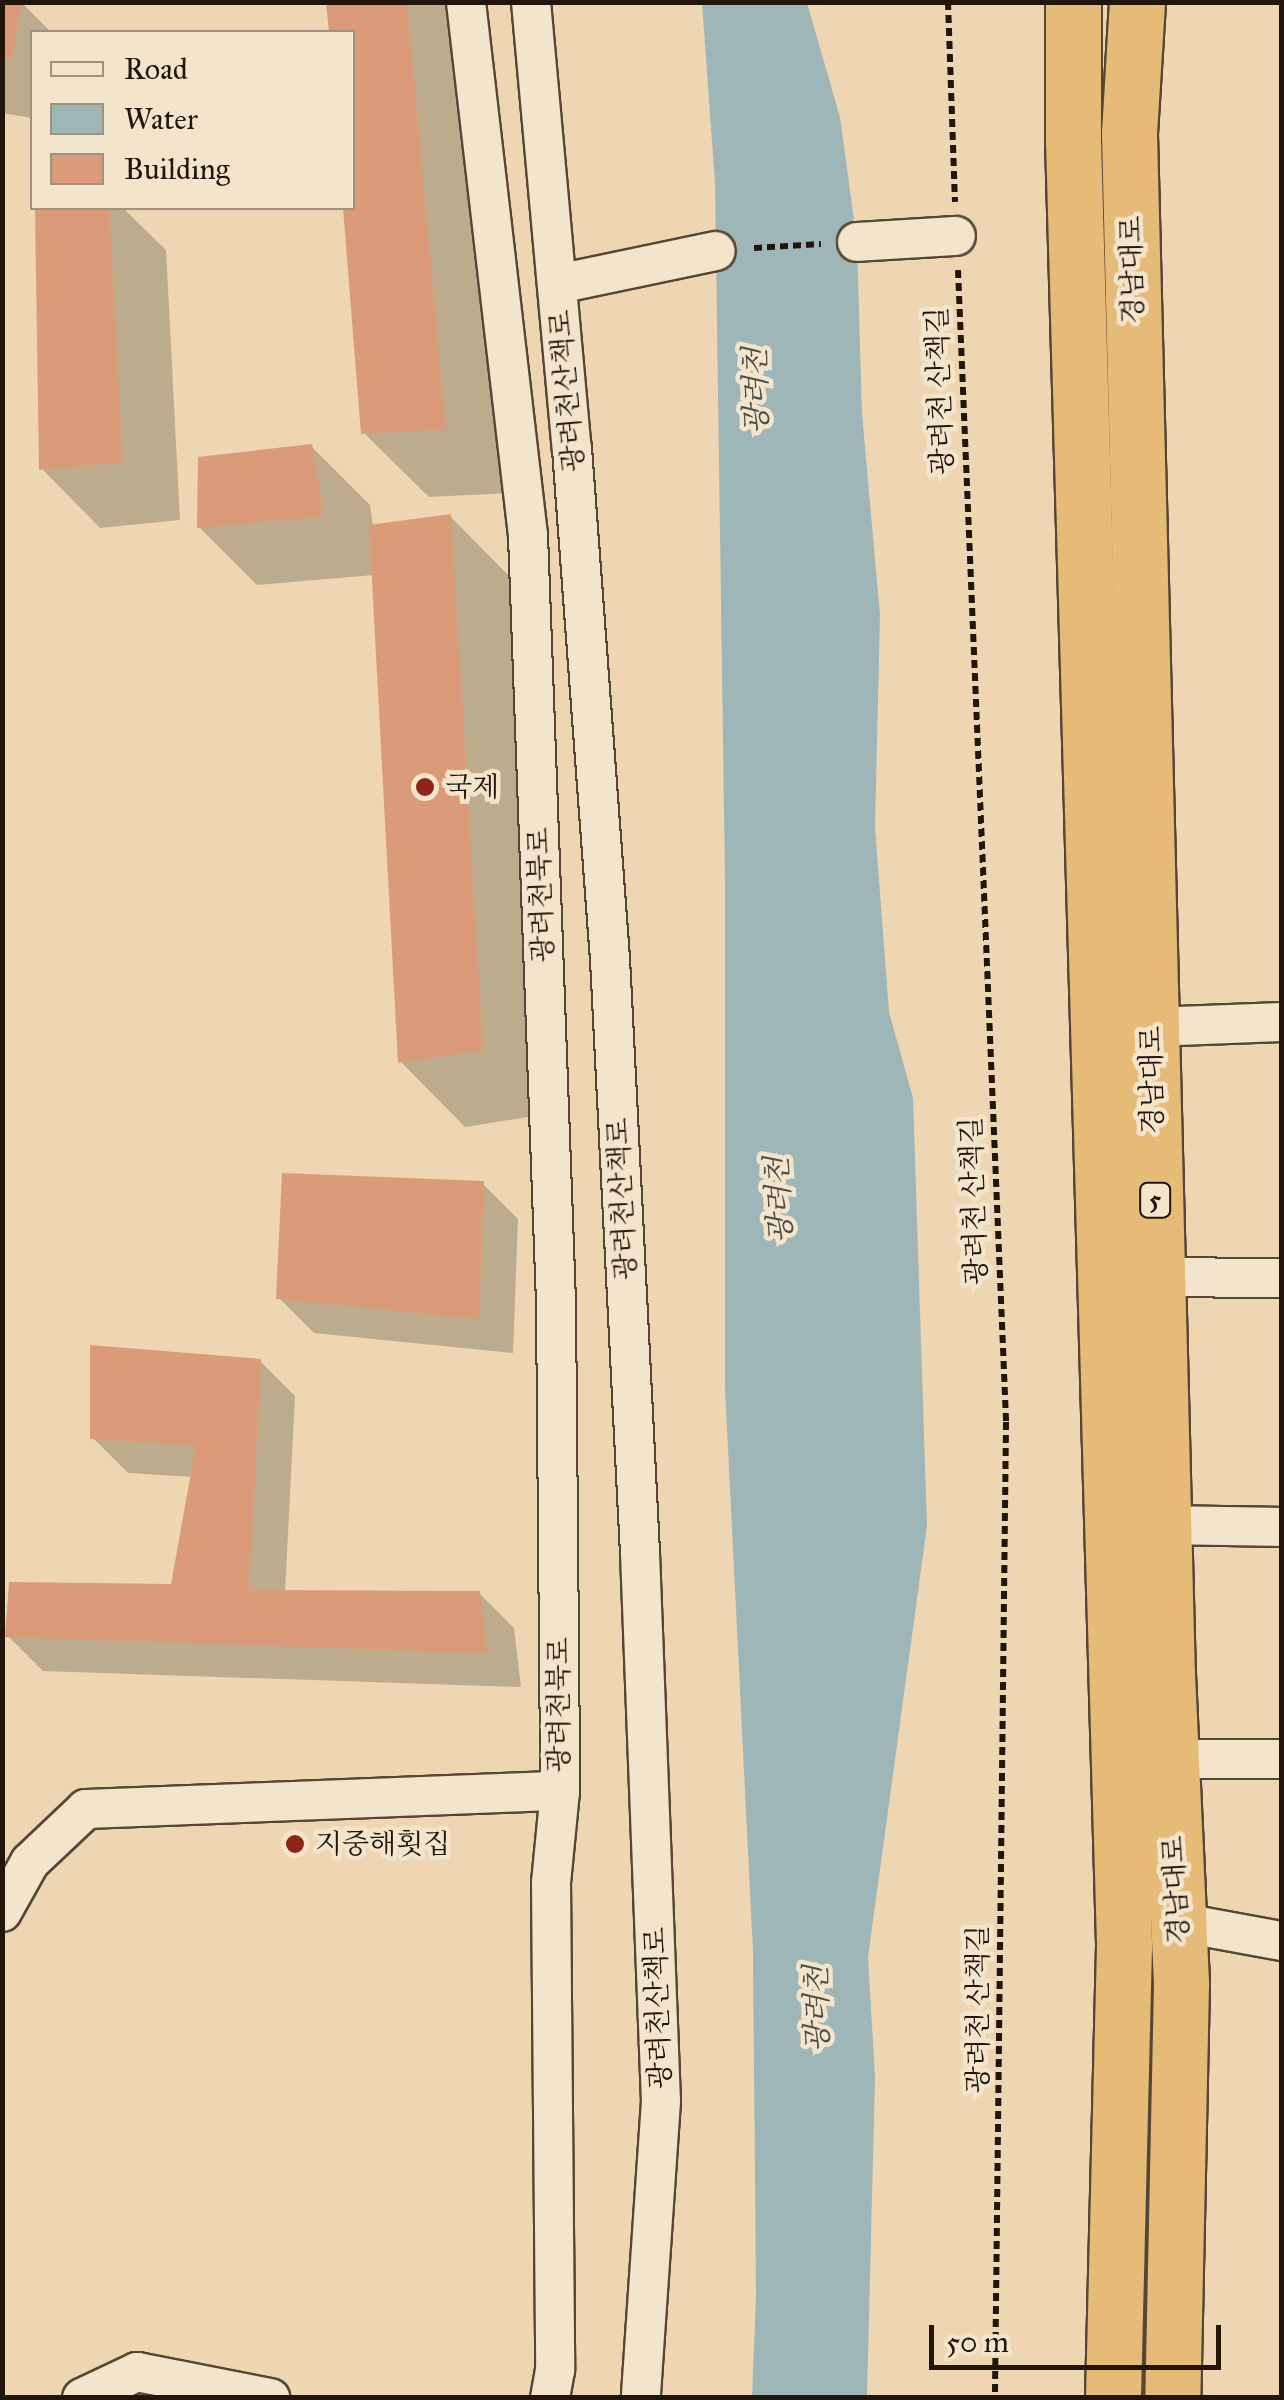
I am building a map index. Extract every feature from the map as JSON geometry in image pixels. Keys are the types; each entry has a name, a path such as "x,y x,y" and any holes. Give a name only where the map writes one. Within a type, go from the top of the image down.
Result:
{"highway":[{"name":"경남대로","path":"1074,2 1074,180 1124,1946 1113,2398"},
{"name":"경남대로","path":"1137,2 1129,134 1170,1760 1181,1983 1172,2398"}],"street":[{"name":"광려천북로","path":"466,2 528,535 556,1304 560,1792 551,1882 555,2370 550,2398"},
{"name":"광려천산책로","path":"531,2 558,284 610,959 640,1553 661,2101 642,2398"},
{"path":"858,242 956,236"},
{"path":"558,284 716,251"},
{"path":"1151,1027 1282,1022"},
{"path":"1157,1276 1282,1278"},
{"path":"1166,1525 1282,1528"},
{"path":"1170,1760 1282,1759"},
{"path":"2,1912 30,1862 86,1809 560,1792"},
{"path":"1178,1922 1282,1942"},
{"path":"82,2398 138,2372 270,2398"}],"path":[{"name":"광려천 산책길","path":"948,2 1006,1422 995,2398"},
{"path":"716,251 858,242"}],"water":[{"name":"광려천","path":"702,3 807,3 840,117 857,242 862,414 880,615 875,827 889,1012 913,1098 927,1526 868,1957 875,2077 867,2397 752,2397 756,2296 753,1952 725,1388 725,881 715,183"}],"building":[{"path":"2,2 21,2 12,59 2,57"},
{"path":"326,2 407,2 446,429 361,434 343,210 355,210 355,30 329,30"},
{"path":"35,210 109,210 123,462 39,470"},
{"path":"312,444 324,516 197,528 198,457"},
{"name":"국제","path":"451,514 483,1050 398,1063 369,525"},
{"path":"282,1173 484,1181 479,1319 276,1299"},
{"path":"90,1345 261,1359 249,1590 480,1591 487,1653 5,1637 9,1582 171,1584 196,1445 90,1439"}],"place":[{"name":"국제","path":"425,787"},
{"name":"지중해횟집","path":"295,1844"}]}
